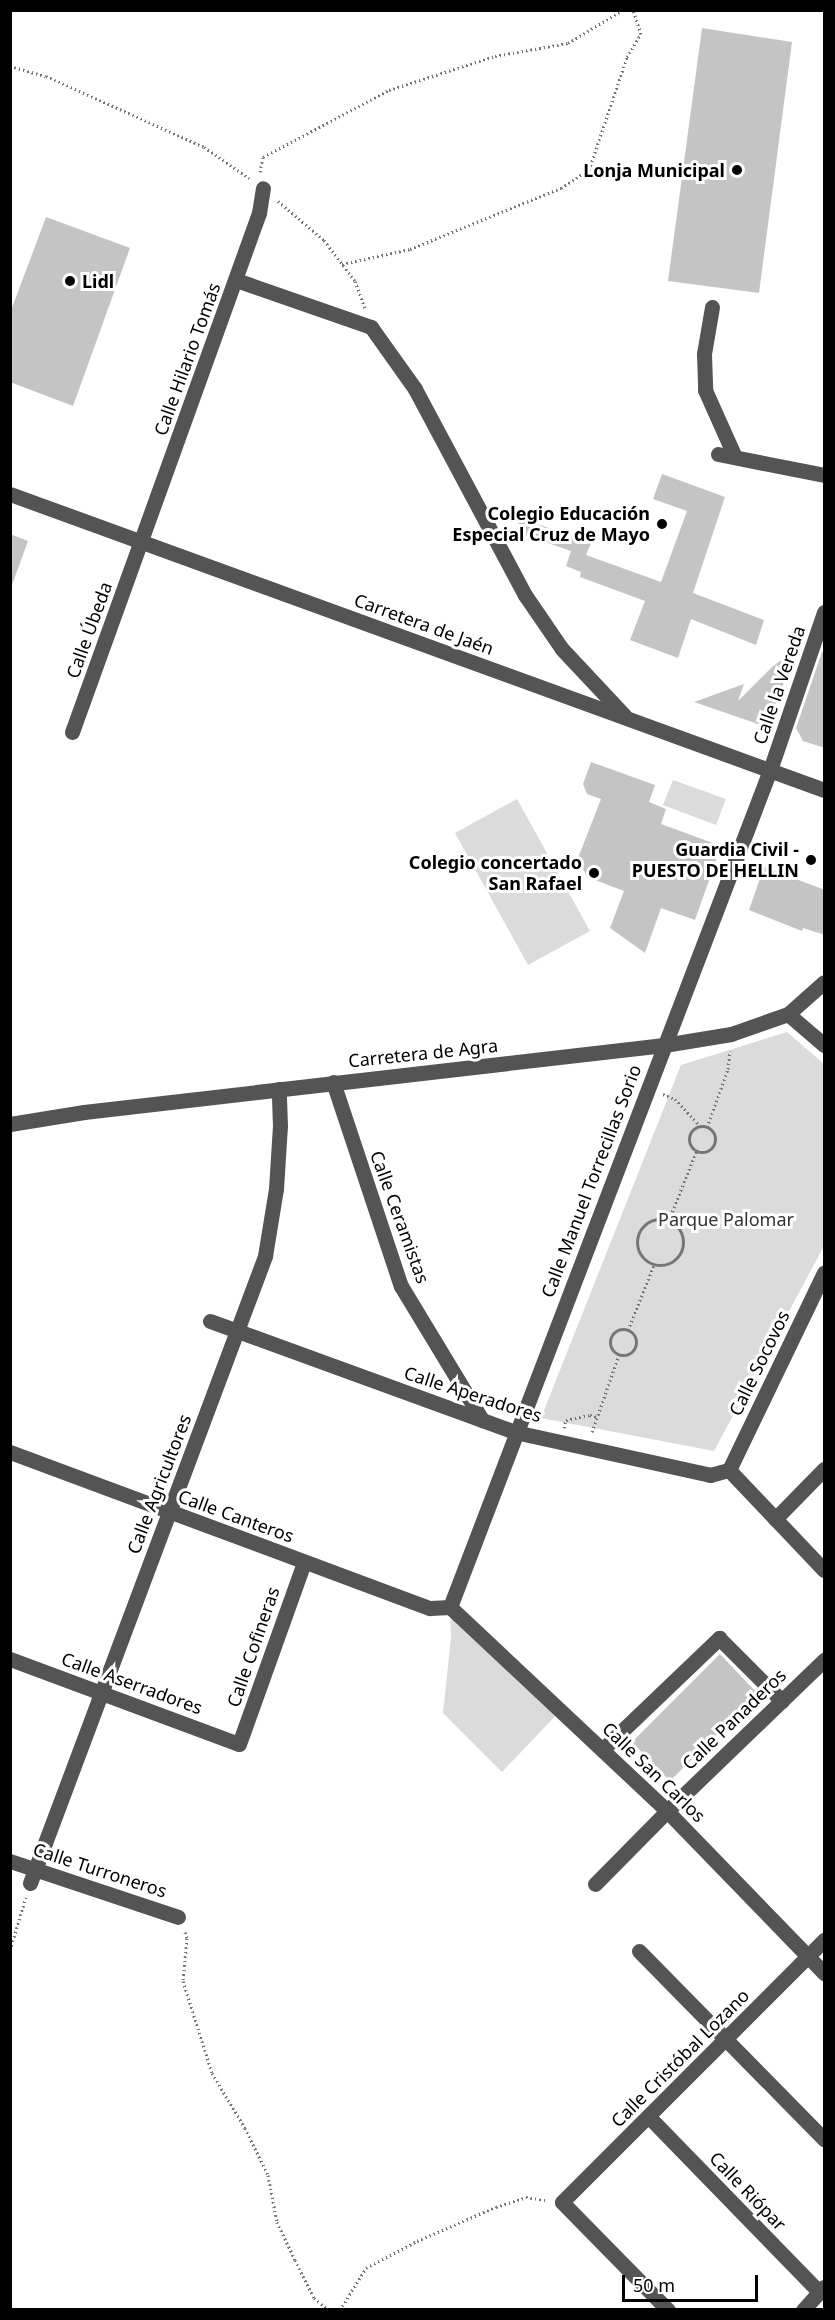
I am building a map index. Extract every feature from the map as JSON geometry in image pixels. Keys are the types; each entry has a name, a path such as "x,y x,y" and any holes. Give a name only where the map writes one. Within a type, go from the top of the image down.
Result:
{"street":[{"name":"Calle Hilario Tomás","path":"142,542 259,213 263,188"},
{"path":"236,280 372,327 415,389 525,595 561,649 627,718"},
{"path":"712,307 704,354 705,390 735,457"},
{"path":"718,454 825,475"},
{"name":"Carretera de Jaén","path":"10,494 825,789"},
{"name":"Calle Úbeda","path":"72,732 142,542"},
{"name":"Calle la Vereda","path":"770,770 825,612"},
{"name":"Calle Manuel Torrecillas Sorio","path":"450,1607 770,770"},
{"name":"Carretera de Agra","path":"10,1124 84,1112 664,1045 731,1034 788,1014 825,982"},
{"path":"788,1014 825,1045"},
{"name":"Calle Ceramistas","path":"333,1082 401,1286 482,1420"},
{"name":"Calle Agricultores","path":"32,1876 265,1256 271,1223 280,1136 279,1089"},
{"name":"Calle Socovos","path":"729,1470 822,1283"},
{"name":"Calle Aperadores","path":"210,1322 515,1432 710,1475 729,1470"},
{"name":"Calle Canteros","path":"10,1452 429,1608 450,1607"},
{"path":"775,1519 825,1469"},
{"path":"729,1470 825,1570"},
{"name":"Calle Cofineras","path":"239,1744 304,1562"},
{"name":"Calle San Carlos","path":"450,1607 667,1811 825,1973"},
{"path":"603,1749 719,1638 782,1701"},
{"name":"Calle Aserradores","path":"10,1659 239,1744"},
{"name":"Calle Panaderos","path":"595,1884 667,1811 825,1660"},
{"name":"Calle Turroneros","path":"10,1861 32,1876 178,1917"},
{"name":"Calle Cristóbal Lozano","path":"562,2202 825,1940"},
{"path":"639,1951 825,2139"},
{"name":"Calle Riópar","path":"649,2116 822,2289"},
{"path":"562,2202 668,2310"},
{"path":"803,2310 822,2289"}],"path":[{"path":"263,188 259,167 263,157 389,90 495,56 568,42 623,10"},
{"path":"342,264 410,249 561,188 589,170 627,57 641,34 633,10"},
{"path":"10,66 46,76 204,147 263,188 324,240 355,281 372,327"},
{"path":"707,1126 728,1070 731,1034"},
{"path":"648,1086 675,1099 700,1126"},
{"path":"700,1126 707,1126 715,1136 714,1145 707,1150 697,1150 692,1146 689,1137 693,1130 700,1126"},
{"path":"669,1220 697,1150"},
{"path":"651,1220 669,1220 682,1233 683,1249 674,1262 666,1265 654,1264 640,1253 637,1238 645,1224 651,1220"},
{"path":"628,1330 654,1264"},
{"path":"620,1329 628,1330 636,1340 634,1348 628,1354 619,1354 612,1350 611,1337 620,1329"},
{"path":"586,1447 619,1354"},
{"path":"561,1442 566,1420 590,1414 597,1417"},
{"path":"10,1950 32,1876"},
{"path":"178,1917 187,1938 183,1982 212,2073 245,2128 268,2175 277,2222 295,2260 314,2298 329,2310"},
{"path":"340,2310 366,2268 417,2241 526,2197 562,2202"}],"green space":[{"path":"673,780 726,799 716,825 663,805"},
{"path":"517,799 590,931 528,965 455,833"},
{"name":"Parque Palomar","path":"787,1032 824,1064 824,1246 714,1451 541,1418 681,1065"},
{"path":"450,1607 560,1711 502,1772 443,1713 451,1637"}],"building":[{"path":"702,28 792,42 759,293 668,281"},
{"name":"Lidl","path":"46,217 130,248 73,406 10,382 10,313"},
{"path":"662,474 725,497 693,593 764,620 756,645 691,619 678,658 630,640 645,601 580,577 581,572 566,566 571,551 516,532 520,518 591,543 586,555 661,582 687,511 653,499"},
{"path":"10,534 28,541 12,585 10,585"},
{"path":"797,648 771,716 758,724 694,702 744,684 738,701 772,667"},
{"path":"822,652 825,652 825,748 803,741 796,728"},
{"path":"591,762 655,785 649,802 666,809 661,824 721,846 695,920 661,908 645,953 610,928 624,891 587,877 578,858 601,799 587,794 583,784"},
{"path":"764,867 825,890 825,935 803,928 802,931 749,910"},
{"path":"720,1654 758,1694 670,1781 632,1742"}],"place":[{"name":"Lonja Municipal","path":"737,170"},
{"name":"Lidl","path":"70,281"},
{"name":"Colegio Educación Especial Cruz de Mayo","path":"662,524"},
{"name":"Guardia Civil - PUESTO DE HELLIN","path":"811,860"},
{"name":"Colegio concertado San Rafael","path":"594,873"}]}
